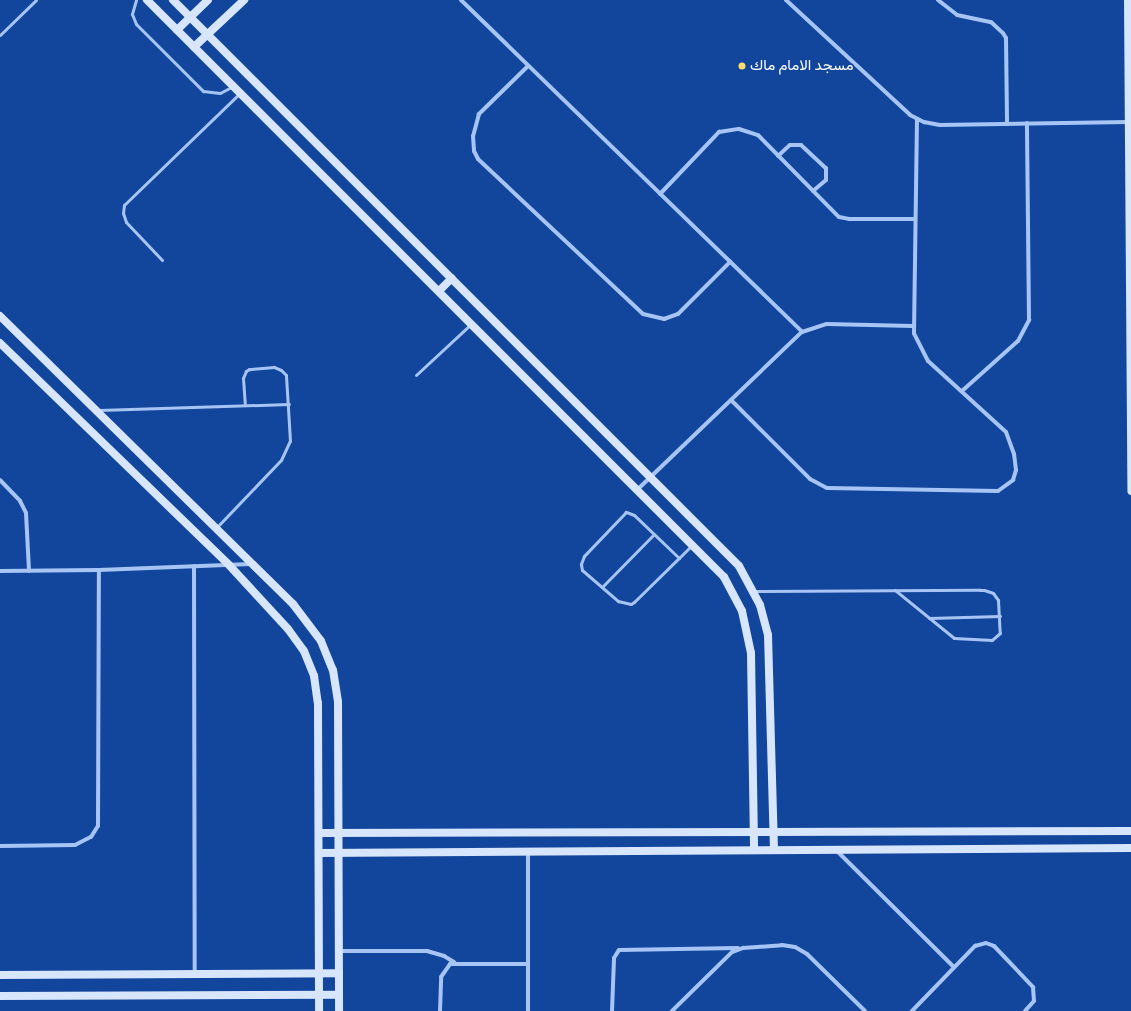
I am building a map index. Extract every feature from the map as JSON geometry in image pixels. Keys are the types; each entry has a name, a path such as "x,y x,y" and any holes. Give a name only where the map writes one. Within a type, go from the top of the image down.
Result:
{"street":[{"path":"147,0 716,566 731,588 742,611 749,638 754,850"},
{"path":"173,0 730,554 754,591 764,619 770,652 774,850"},
{"path":"177,30 208,0"},
{"path":"194,47 244,0"},
{"path":"461,0 802,332"},
{"path":"786,0 917,119 940,124 1128,122"},
{"path":"938,0 957,15 991,22 1004,33 1006,38 1007,124"},
{"path":"1128,0 1131,491"},
{"path":"528,66 479,114 473,136 478,159 643,314 657,319 678,314 730,262"},
{"path":"731,400 810,479 827,488 1002,489 1013,480 1016,470 1010,440 1000,425 923,355 913,326 917,119"},
{"path":"962,391 1018,341 1029,320 1027,123"},
{"path":"660,194 719,132 739,129 752,132 778,156 834,214 844,218 915,219"},
{"path":"778,156 790,145 801,145 826,168 826,180 813,192"},
{"path":"439,291 452,278"},
{"path":"0,316 303,614 321,641 333,670 338,702 339,1011"},
{"path":"638,489 802,332 827,324 913,326"},
{"path":"0,343 229,565 288,628 310,663 318,703 319,1011"},
{"path":"0,480 20,501 26,513 30,571"},
{"path":"0,571 99,570 252,564"},
{"path":"194,566 195,973"},
{"path":"0,846 75,845 91,837 98,826 99,570"},
{"path":"319,833 1131,831"},
{"path":"319,853 1131,848"},
{"path":"836,850 954,967"},
{"path":"528,852 528,1011"},
{"path":"912,1011 978,944 990,944 1033,987 1034,1001 1026,1011"},
{"path":"612,1011 614,958 619,950 743,948 782,945 801,950 865,1011"},
{"path":"672,1011 728,956 743,948"},
{"path":"339,951 427,951 438,953 454,962 528,964"},
{"path":"440,1011 441,977 445,969 454,962"},
{"path":"0,975 339,973"},
{"path":"0,996 339,995"}],"lane":[{"path":"0,34 36,0"},
{"path":"136,0 132,14 136,24 203,91 220,93 233,86"},
{"path":"162,260 126,222 123,213 124,205 240,94"},
{"path":"416,375 472,323"},
{"path":"216,528 285,455 291,433 286,375 274,367 249,369 246,371 243,378 245,405"},
{"path":"97,410 289,404"},
{"path":"679,558 634,515 623,513 582,560 582,570 622,604 630,604 679,558 693,544"},
{"path":"602,587 654,534"},
{"path":"754,591 894,590 984,590 992,594 998,600 1000,632 992,640 954,638 894,590"},
{"path":"929,618 1000,616"}],"place":[{"name":"مسجد الامام ماك","path":"742,66"}]}
